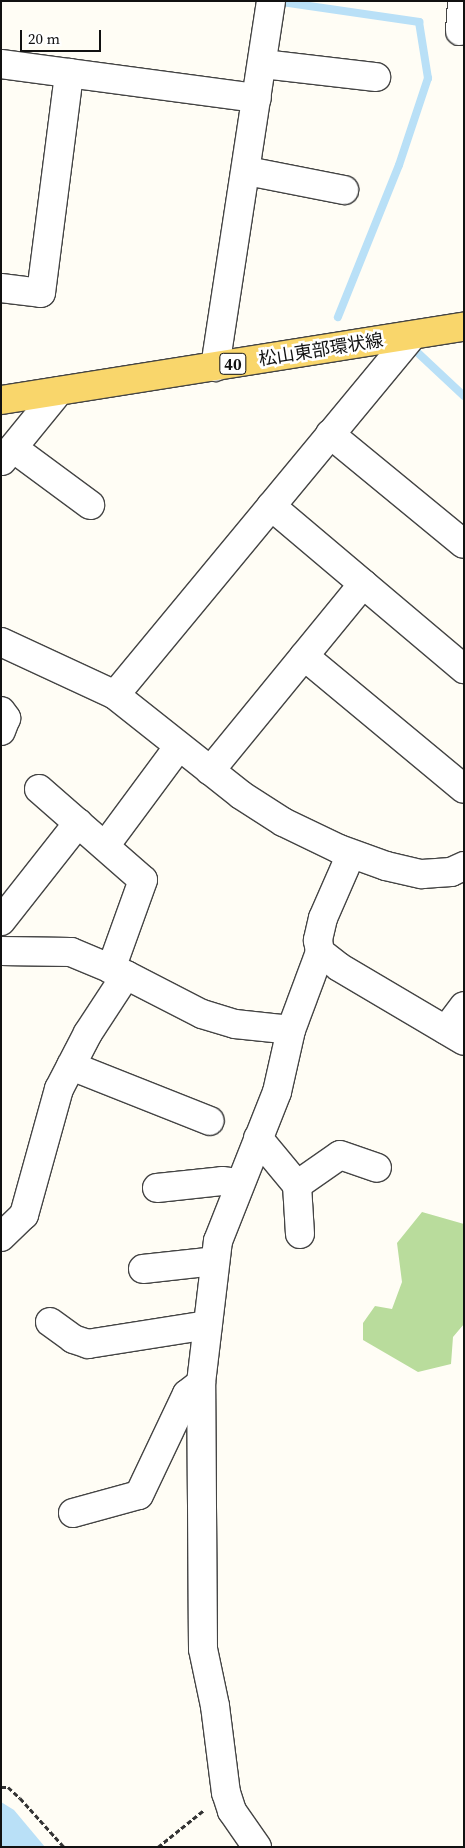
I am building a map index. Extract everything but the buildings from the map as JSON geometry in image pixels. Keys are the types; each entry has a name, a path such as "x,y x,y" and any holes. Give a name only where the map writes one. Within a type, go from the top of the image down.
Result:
{"main road":[{"name":"松山東部環状線","path":"1,400 464,328"}],"street":[{"path":"215,367 247,172 271,1"},
{"path":"460,31 462,1"},
{"path":"1,64 257,98"},
{"path":"263,64 376,77"},
{"path":"1,288 41,293 69,73"},
{"path":"247,172 344,190"},
{"path":"115,695 412,336"},
{"path":"59,391 7,455 90,505"},
{"path":"330,434 464,544"},
{"path":"271,506 464,669"},
{"path":"210,771 363,584"},
{"path":"1,642 115,695 241,795 283,822 351,854 422,874 451,872 462,869"},
{"path":"304,656 464,789"},
{"path":"1,711 6,718 1,731"},
{"path":"105,846 179,746"},
{"path":"1,1237 24,1216 59,1089 119,972 143,880 39,789"},
{"path":"1,921 78,823"},
{"path":"257,1847 232,1811 226,1793 215,1706 203,1649 201,1383 218,1240 239,1183 277,1092 291,1030 320,952 318,940 323,918 351,854"},
{"path":"1,951 71,952 119,972 202,1014 235,1024 291,1030"},
{"path":"320,952 339,967 455,1036 464,1006"},
{"path":"71,1066 174,1119 210,1121"},
{"path":"258,1138 298,1185 300,1234"},
{"path":"298,1185 340,1155 377,1168"},
{"path":"157,1188 222,1181 239,1183"},
{"path":"143,1269 215,1261"},
{"path":"50,1322 73,1339 88,1344 208,1325"},
{"path":"73,1512 139,1495 187,1394 201,1383"}],"path":[{"path":"1,1787 8,1787 20,1798 64,1847"},
{"path":"158,1847 226,1793"}],"green space":[{"path":"422,1212 464,1224 464,1324 453,1337 451,1364 418,1372 363,1340 363,1323 375,1306 392,1309 402,1282 397,1243"}],"water":[{"path":"1,1802 14,1810 45,1847 1,1847"}],"waterway":[{"path":"275,1 419,22 428,78 399,165 338,317"},
{"path":"418,353 464,396"}]}
